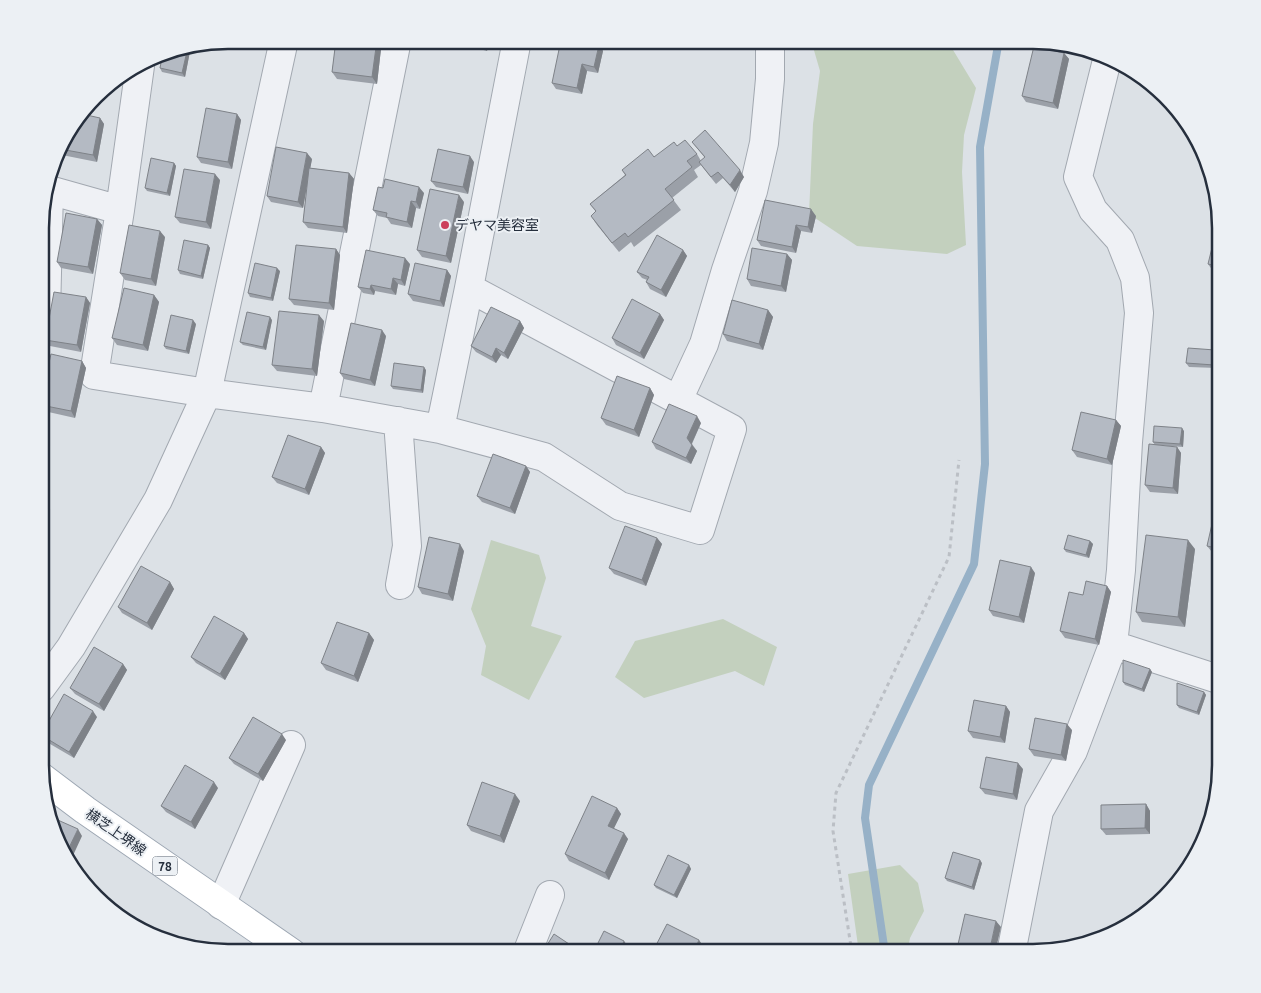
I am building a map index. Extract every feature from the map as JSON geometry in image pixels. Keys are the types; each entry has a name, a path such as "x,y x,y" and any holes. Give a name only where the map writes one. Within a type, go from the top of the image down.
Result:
{"main road":[{"name":"横芝上堺線","path":"50,783 84,810 279,944"}],"street":[{"path":"49,677 71,647 158,500 207,393 282,49"},
{"path":"323,408 395,49"},
{"path":"440,429 515,49"},
{"path":"678,400 704,344 752,191 764,143 770,79 770,49"},
{"path":"1013,944 1039,811 1073,751 1113,645 1121,570 1128,442 1139,313 1135,278 1120,240 1093,210 1078,177 1106,64"},
{"path":"139,72 94,375 207,393 323,408 440,429 544,457 620,506 700,530 732,429 469,288"},
{"path":"52,191 120,210"},
{"path":"398,421 407,546 400,585"},
{"path":"1113,645 1212,677"},
{"path":"221,905 291,745"},
{"path":"531,944 550,895"}],"path":[{"path":"851,944 833,831 836,793 948,557 959,460"}],"green space":[{"path":"814,49 952,49 976,88 964,135 962,172 966,245 947,254 857,246 809,214 813,124 820,71"},
{"path":"491,540 539,555 546,578 531,626 562,636 529,700 481,675 486,646 471,609"},
{"path":"723,619 777,647 764,686 735,671 644,698 615,677 635,641"},
{"path":"900,865 918,883 924,911 909,944 858,944 848,874"}],"building":[{"path":"335,49 376,49 372,77 332,72"},
{"path":"559,49 598,49 594,67 582,64 577,88 552,83"},
{"path":"1033,49 1048,49 1064,53 1053,103 1022,96"},
{"path":"186,54 182,73 160,68 161,61"},
{"path":"206,108 237,114 228,162 197,157"},
{"path":"89,115 100,118 93,155 66,150"},
{"path":"705,130 740,170 730,185 718,172 711,177 699,162 705,157 692,142"},
{"path":"685,140 697,154 687,161 692,167 665,189 674,200 628,237 625,233 612,243 591,216 596,211 590,204 626,175 622,170 648,149 654,157 674,142 677,146"},
{"path":"276,147 307,153 298,202 267,196"},
{"path":"438,149 470,156 463,187 431,181"},
{"path":"151,158 174,163 167,193 145,188"},
{"path":"309,168 349,173 343,227 303,222"},
{"path":"184,169 215,174 206,222 175,217"},
{"path":"385,179 419,187 416,202 411,201 407,222 386,217 387,213 373,210 378,187 383,188"},
{"path":"430,189 459,195 446,256 417,250"},
{"path":"765,200 811,209 808,227 796,225 792,247 757,240"},
{"path":"66,213 97,219 88,267 57,262"},
{"path":"129,225 160,231 151,279 120,273"},
{"path":"657,235 683,250 661,290 646,282 649,277 637,272"},
{"path":"184,240 208,245 201,276 178,270"},
{"path":"296,245 336,249 329,303 289,299"},
{"path":"752,248 787,254 781,286 747,279"},
{"path":"1212,248 1212,265 1208,264"},
{"path":"366,250 405,258 401,280 393,278 391,289 371,285 370,289 358,287"},
{"path":"255,263 277,268 271,298 248,293"},
{"path":"415,263 447,270 440,301 408,294"},
{"path":"124,288 154,295 143,345 112,338"},
{"path":"54,292 86,297 77,345 49,341 49,319"},
{"path":"632,299 660,314 640,353 612,338"},
{"path":"732,300 768,310 759,344 723,334"},
{"path":"491,307 520,321 504,353 496,348 492,357 471,346"},
{"path":"279,311 319,315 312,369 272,365"},
{"path":"247,312 270,317 263,347 240,342"},
{"path":"171,315 193,320 186,351 164,346"},
{"path":"351,323 382,330 370,380 340,373"},
{"path":"1188,348 1212,350 1212,365 1186,363"},
{"path":"51,354 82,361 71,411 49,407 49,363"},
{"path":"394,363 424,367 421,390 391,386"},
{"path":"617,376 650,388 634,430 601,418"},
{"path":"669,404 697,416 687,438 692,445 686,458 652,442"},
{"path":"1081,412 1116,420 1107,459 1072,450"},
{"path":"1154,426 1182,428 1180,444 1153,442"},
{"path":"288,435 321,447 305,489 272,477"},
{"path":"1149,444 1177,447 1173,488 1145,485"},
{"path":"493,454 526,466 510,508 477,496"},
{"path":"1212,524 1212,547 1207,546"},
{"path":"625,526 657,538 642,580 609,568"},
{"path":"1068,535 1090,541 1086,555 1064,549"},
{"path":"1146,535 1188,540 1178,617 1136,612"},
{"path":"429,537 460,544 448,594 418,587"},
{"path":"1000,560 1031,567 1019,617 989,610"},
{"path":"141,566 170,582 147,623 118,607"},
{"path":"1086,581 1107,586 1095,639 1060,631 1069,592 1083,595"},
{"path":"214,616 244,633 220,674 191,657"},
{"path":"337,622 369,633 354,676 321,663"},
{"path":"94,647 123,664 99,704 70,688"},
{"path":"1123,660 1150,669 1142,689 1123,682"},
{"path":"1177,683 1204,692 1197,712 1177,705"},
{"path":"64,694 93,711 69,752 49,740 49,721"},
{"path":"974,700 1006,706 1000,737 968,731"},
{"path":"253,717 282,734 258,774 229,758"},
{"path":"1035,718 1067,724 1061,755 1029,749"},
{"path":"986,757 1018,763 1013,794 980,788"},
{"path":"185,765 214,782 191,822 161,806"},
{"path":"482,782 515,794 500,836 467,825"},
{"path":"592,796 617,808 608,826 624,833 605,873 565,854"},
{"path":"1146,804 1145,828 1101,829 1101,805"},
{"path":"57,820 78,829 69,848"},
{"path":"953,852 980,860 972,887 945,878"},
{"path":"668,855 689,865 674,895 654,885"},
{"path":"965,914 996,921 991,944 958,944"},
{"path":"667,924 699,940 697,944 657,944"},
{"path":"604,931 624,941 623,944 598,944"},
{"path":"554,934 569,944 548,944"}],"waterway":[{"path":"884,944 865,818 869,785 974,564 985,464 980,147 997,49"}],"place":[{"name":"デヤマ美容室","path":"445,225"}]}
